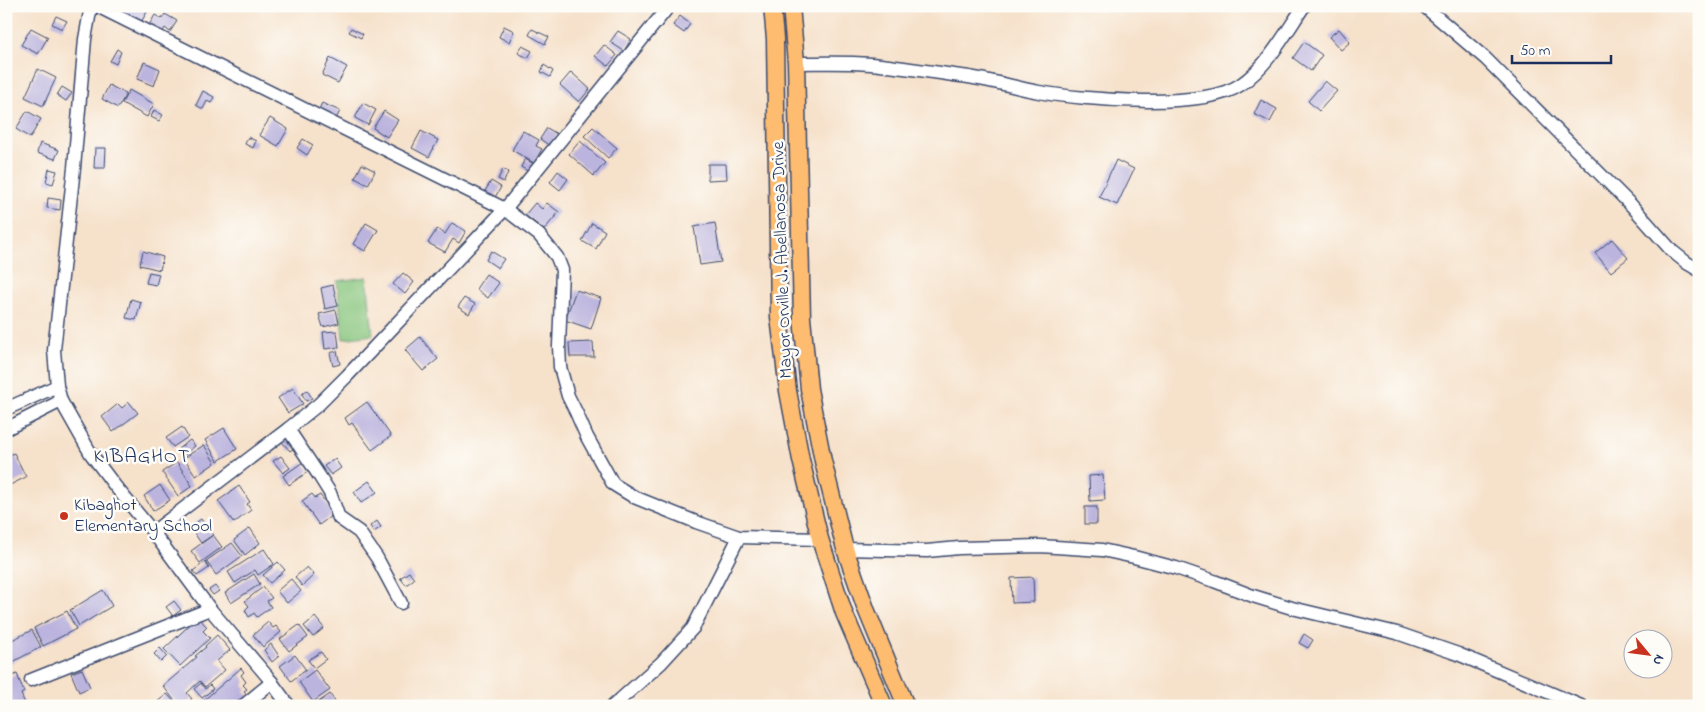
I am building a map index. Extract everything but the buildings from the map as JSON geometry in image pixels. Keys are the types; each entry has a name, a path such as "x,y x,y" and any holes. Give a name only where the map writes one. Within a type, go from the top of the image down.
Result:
{"main road":[{"name":"Mayor Orville J. Abellanosa Drive","path":"772,6 775,49 779,317 788,391 800,460 820,538 844,612 884,706"},
{"name":"Mayor Orville J. Abellanosa Drive","path":"791,6 796,63 802,318 809,389 823,461 845,550 866,609 906,706"},
{"path":"779,317 802,318"}],"street":[{"path":"91,6 85,39 74,168 54,350 57,386 61,401 92,454 210,609 272,682 289,706"},
{"path":"97,6 505,209 539,235 556,258 562,270 559,346 560,367 568,396 587,437 613,484 621,490 696,522 739,537 820,538"},
{"path":"153,532 288,429 319,404 336,387 505,209 669,6"},
{"path":"796,63 870,64 965,76 1040,92 1094,98 1190,99 1225,92 1239,85 1254,73 1270,56 1304,6"},
{"path":"1424,6 1486,59 1632,206 1672,251 1687,264 1699,270"},
{"path":"6,409 57,386"},
{"path":"6,429 61,401"},
{"path":"288,429 330,493 339,518 359,532 377,558 401,603"},
{"path":"613,706 661,663 693,628 739,537"},
{"path":"845,550 927,551 959,548 1040,546 1102,550 1126,555 1176,568 1292,608 1397,633 1458,654 1581,706"},
{"path":"31,680 210,609"},
{"path":"242,706 272,682"}],"green space":[{"path":"367,277 373,335 343,339 337,281"}],"place":[{"name":"Kibaghot Elementary School","path":"64,516"}],"district":[{"name":"KIBAGHOT","path":"142,457"}]}
